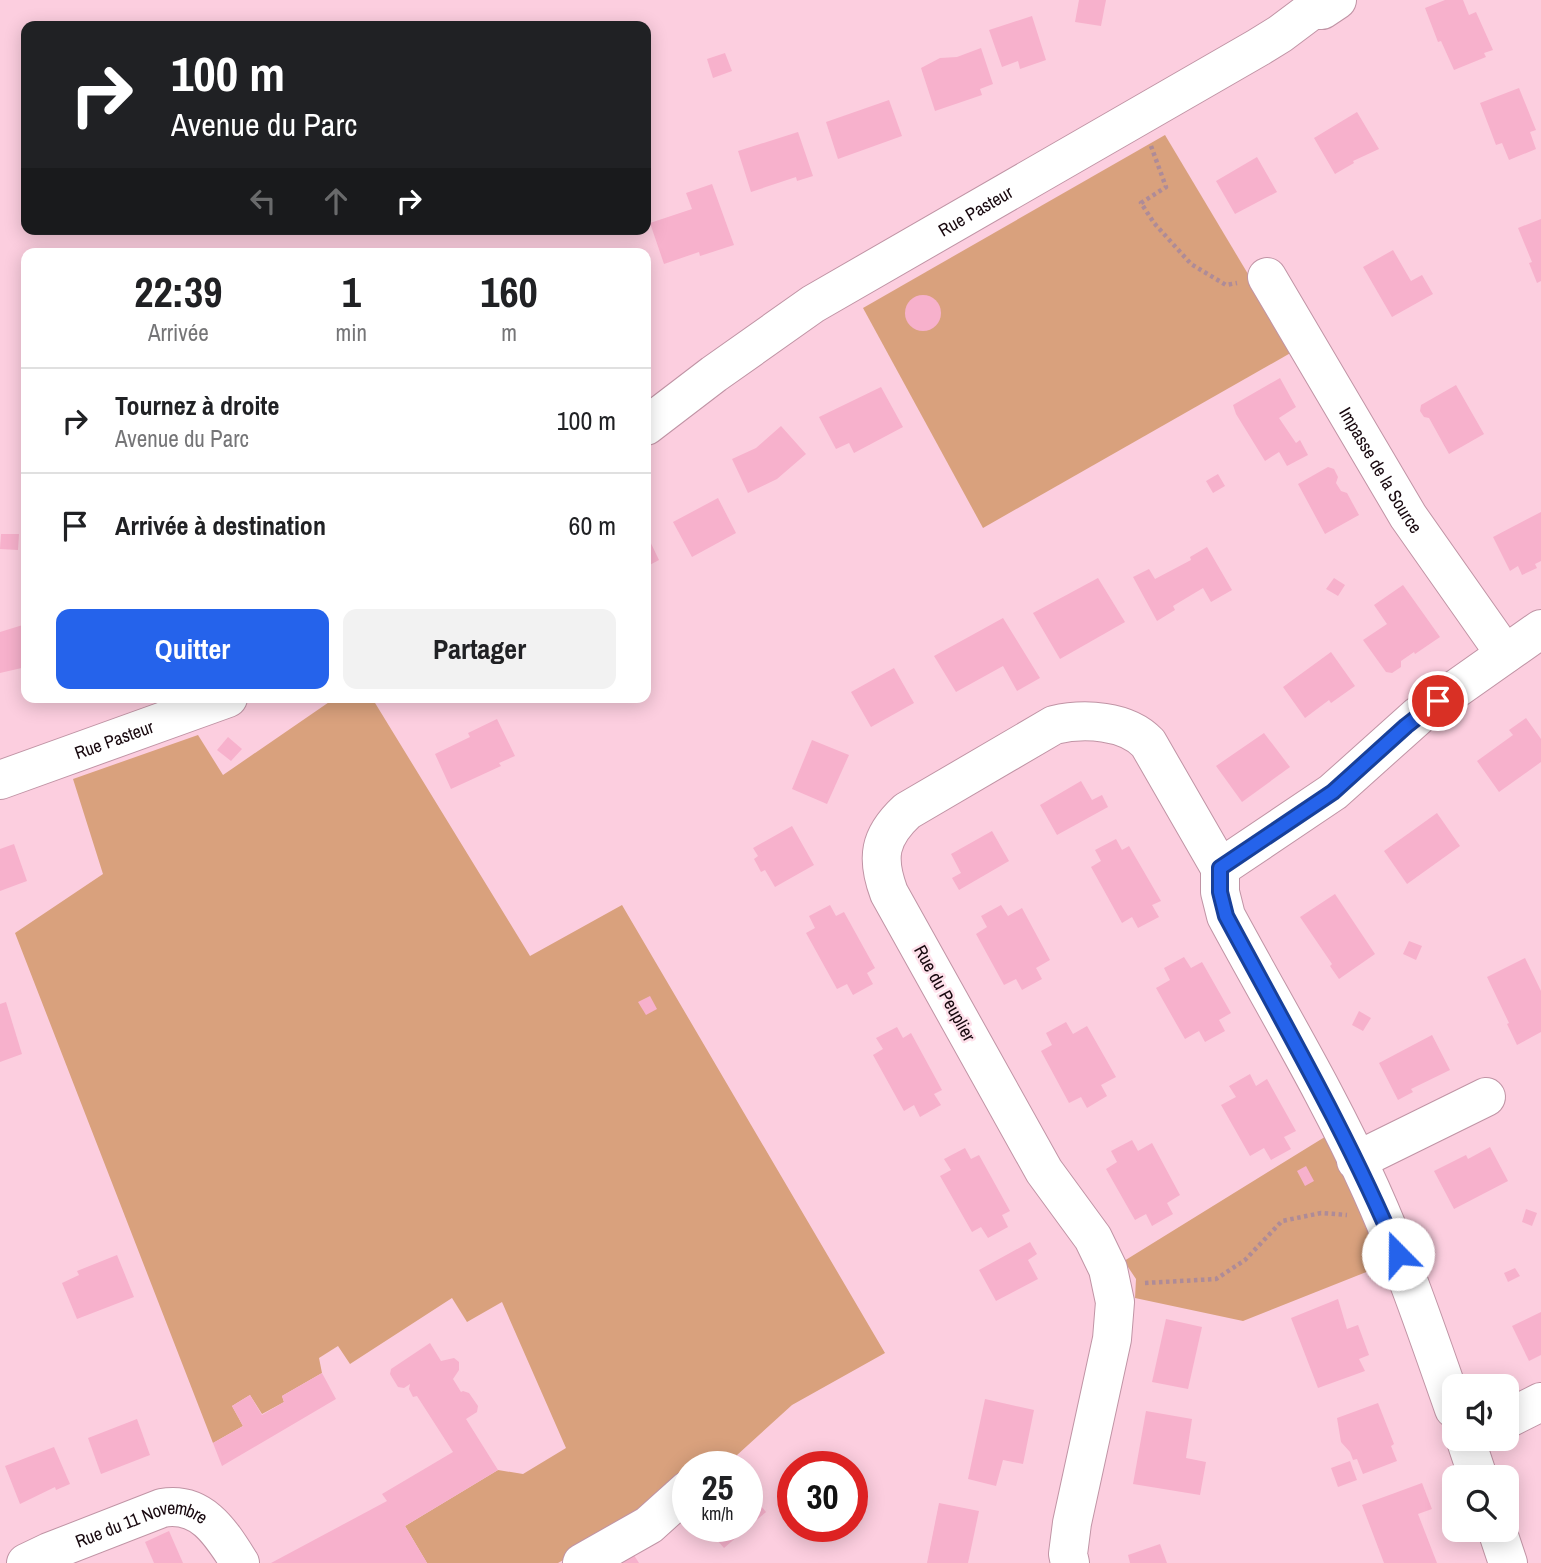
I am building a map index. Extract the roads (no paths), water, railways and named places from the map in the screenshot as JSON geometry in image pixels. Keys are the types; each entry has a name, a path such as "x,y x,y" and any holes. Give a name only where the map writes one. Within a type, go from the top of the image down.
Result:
{"street":[{"name":"Rue Pasteur","path":"651,422 813,304 1280,34 1320,3"},
{"name":"Impasse de la Source","path":"1267,277 1408,516 1505,654"},
{"path":"1442,1376 1384,1219 1226,916 1220,892 1220,868 1325,798 1419,715 1541,629"},
{"name":"Rue Pasteur","path":"0,780 214,703"},
{"name":"Rue du Peuplier","path":"1070,1563 1068,1554 1072,1523 1112,1339 1115,1302 1108,1269 1093,1238 1044,1171 889,893 881,864 882,850 895,822 906,811 1055,725 1081,722 1121,726 1141,736 1148,743 1220,868"},
{"path":"1356,1161 1486,1097"},
{"path":"1519,1413 1541,1402"},
{"path":"582,1563 649,1525 672,1504"},
{"name":"Rue du 11 Novembre","path":"26,1563 99,1532 173,1506 185,1508 207,1518 220,1532 240,1563"},
{"path":"1501,1542 1508,1563"}]}
